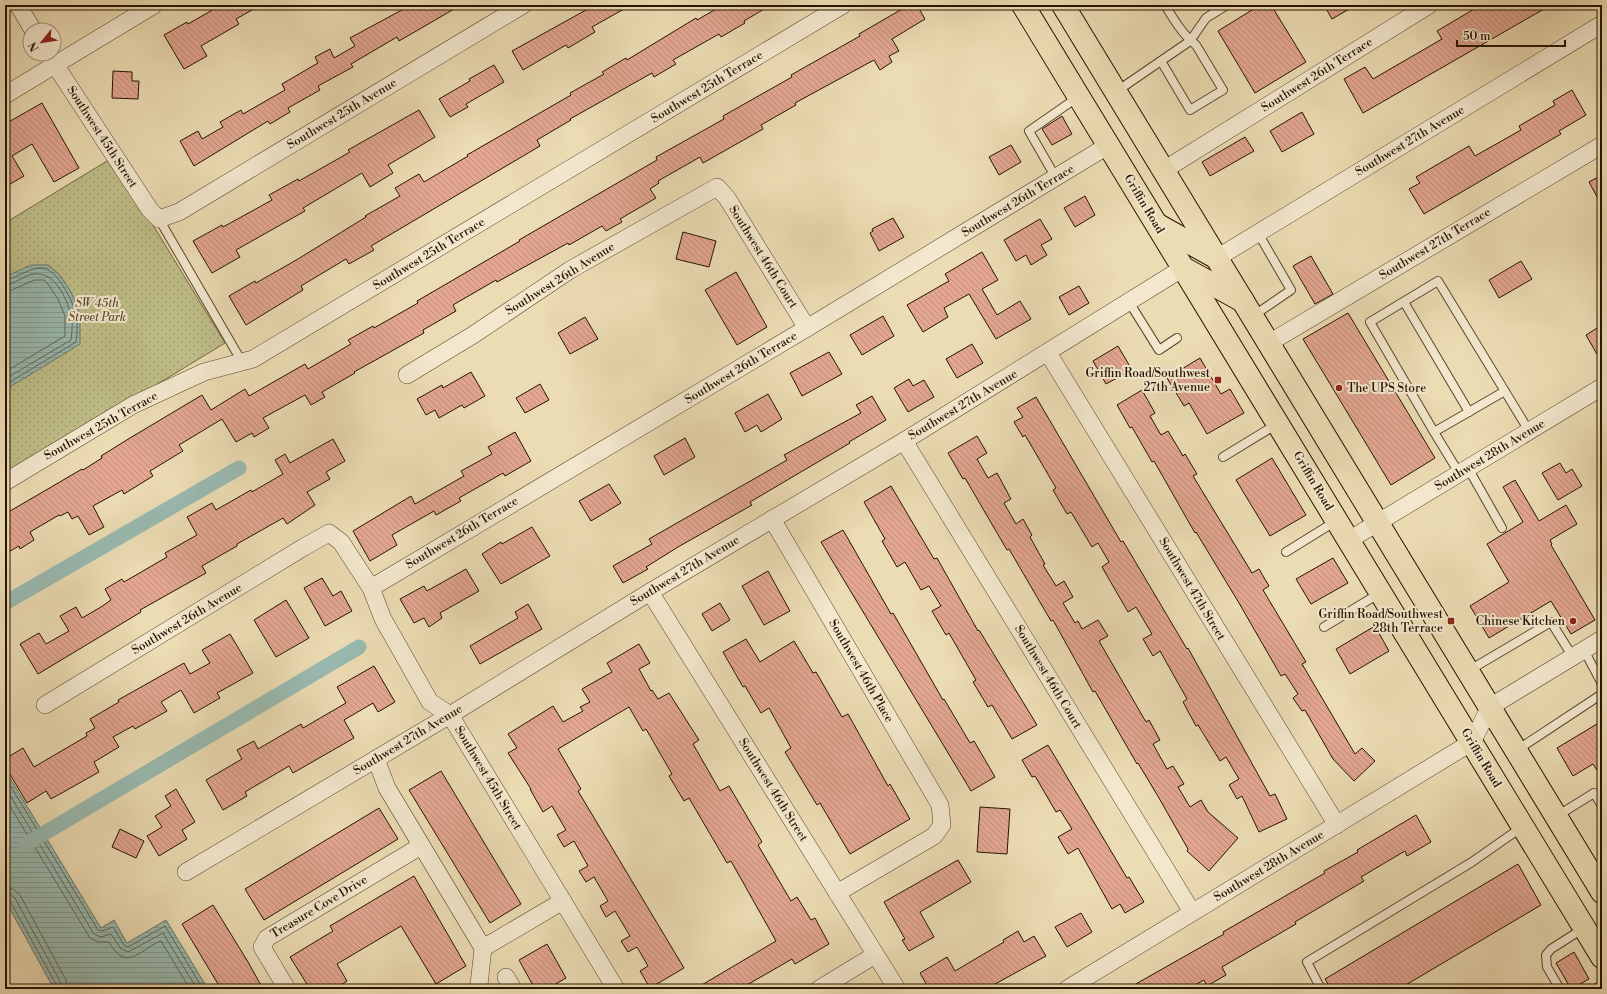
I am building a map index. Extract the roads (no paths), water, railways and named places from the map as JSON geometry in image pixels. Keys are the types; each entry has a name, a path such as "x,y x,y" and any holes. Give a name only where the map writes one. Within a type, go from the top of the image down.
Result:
{"main road":[{"name":"Griffin Road","path":"1023,5 1602,957"},
{"path":"1064,5 1377,523 1601,887"},
{"path":"1157,225 1217,258"},
{"path":"1183,268 1248,309"}],"street":[{"path":"18,5 28,22"},
{"path":"62,53 154,5"},
{"name":"Southwest 25th Avenue","path":"159,219 179,212 523,5"},
{"name":"Southwest 25th Terrace","path":"5,482 133,405 204,372 253,359 843,5"},
{"name":"Southwest 26th Terrace","path":"1164,170 1429,5"},
{"name":"Southwest 27th Avenue","path":"1217,258 1602,24"},
{"path":"5,95 47,62"},
{"name":"Southwest 45th Street","path":"53,62 150,210 159,219"},
{"name":"Southwest 27th Terrace","path":"1269,343 1602,145"},
{"name":"Southwest 26th Terrace","path":"371,588 1109,146"},
{"name":"Southwest 46th Court","path":"717,187 727,198 807,328"},
{"name":"Southwest 26th Avenue","path":"407,375 473,335 570,270 717,187"},
{"name":"Southwest 27th Avenue","path":"186,872 450,715 650,592 904,441 1183,268"},
{"name":"Southwest 47th Street","path":"1048,353 1337,825"},
{"name":"Southwest 28th Avenue","path":"1349,540 1602,387"},
{"name":"Southwest 46th Court","path":"904,441 1192,912"},
{"name":"Southwest 46th Place","path":"772,519 940,805 942,825 934,836 837,893"},
{"name":"Southwest 45th Street","path":"330,533 341,542 371,588 383,619 430,702 450,715 616,989"},
{"name":"Southwest 26th Avenue","path":"45,705 304,547 330,533"},
{"name":"Southwest 46th Street","path":"650,592 897,989"},
{"path":"1472,742 1490,707 1602,639"},
{"name":"Southwest 28th Avenue","path":"1067,989 1472,742"},
{"path":"376,759 387,788 483,948 479,985 477,989"},
{"name":"Treasure Cove Drive","path":"287,989 262,947 267,938 421,846"},
{"path":"483,948 563,901"},
{"path":"819,989 876,955"}],"lane":[{"path":"1161,61 1190,110 1223,90 1196,45 1190,41 1178,26 1165,5"},
{"path":"1116,91 1190,41 1206,18 1227,5"},
{"path":"1056,178 1028,131 1079,96"},
{"path":"159,219 242,362"},
{"path":"1248,309 1291,290 1258,233"},
{"path":"1502,528 1434,432 1370,322 1438,281 1529,431"},
{"path":"1129,302 1158,350 1177,338"},
{"path":"1404,302 1469,412"},
{"path":"1434,432 1505,391"},
{"path":"1223,457 1277,423"},
{"path":"1286,552 1336,520"},
{"path":"1324,627 1381,593"},
{"path":"1468,672 1551,622 1602,684"},
{"path":"1516,750 1602,694"},
{"path":"1556,816 1594,793 1602,806"},
{"path":"1321,989 1307,962 1472,862 1523,826"},
{"path":"1560,989 1547,967 1546,955 1551,949 1584,928"},
{"path":"1595,989 1602,985"}],"water":[{"path":"31,265 48,265 59,274 71,292 80,314 80,344 5,390 5,277"},
{"path":"5,770 101,928 114,920 127,943 166,920 208,989 54,989 5,900"}],"waterway":[{"path":"5,603 239,468"},
{"path":"26,844 359,647"}],"place":[{"name":"Griffin Road/Southwest 27th Avenue","path":"1218,380"},
{"name":"The UPS Store","path":"1339,388"},
{"name":"Griffin Road/Southwest 28th Terrace","path":"1451,621"},
{"name":"Chinese Kitchen","path":"1573,621"}],"park label":[{"name":"SW 45th Street Park","path":"97,310"}]}
